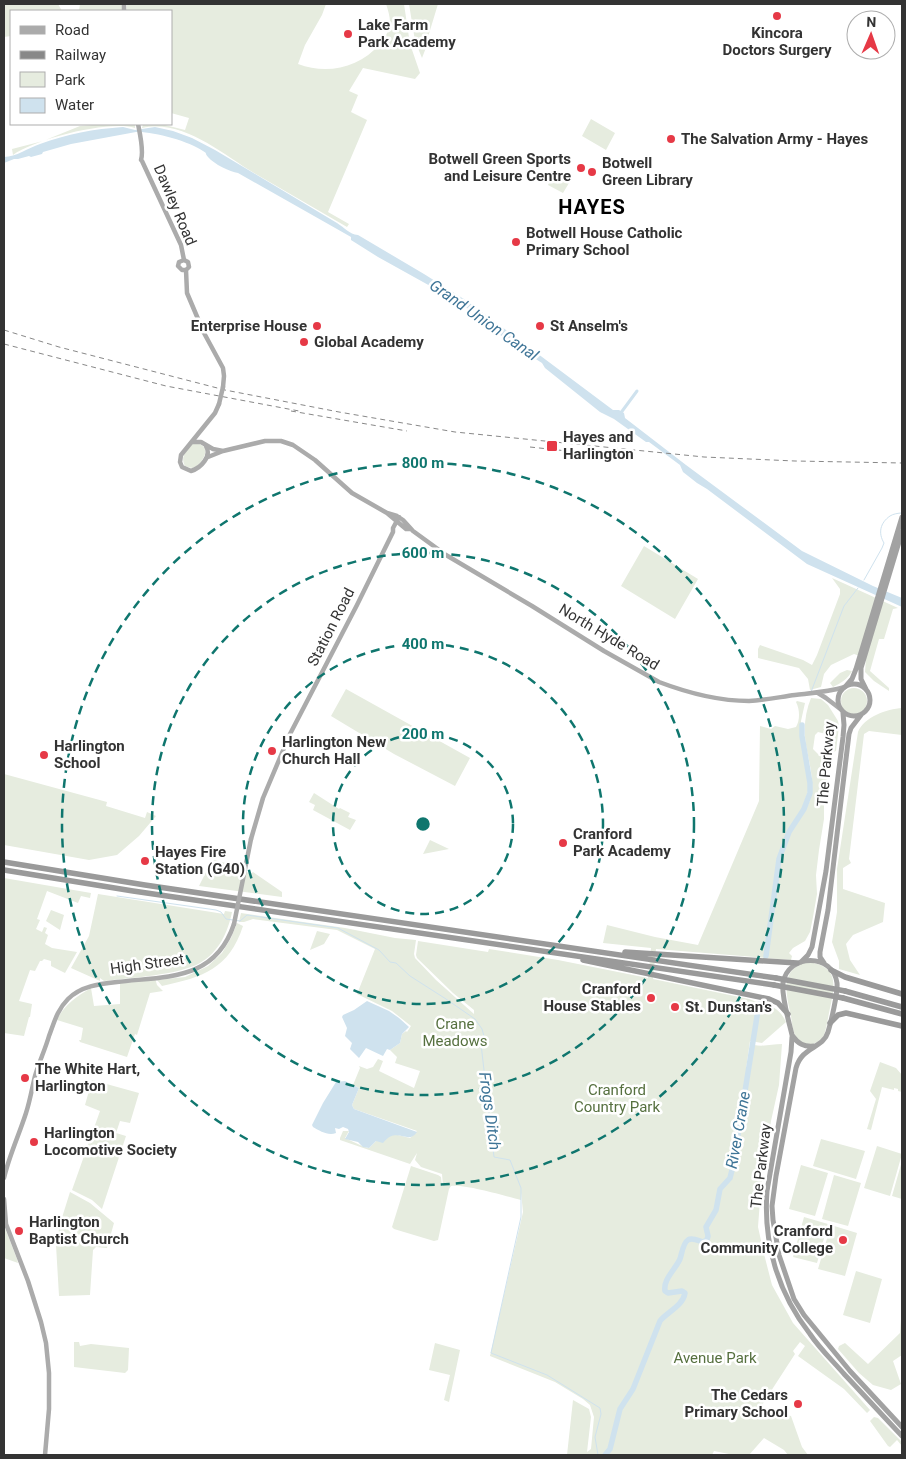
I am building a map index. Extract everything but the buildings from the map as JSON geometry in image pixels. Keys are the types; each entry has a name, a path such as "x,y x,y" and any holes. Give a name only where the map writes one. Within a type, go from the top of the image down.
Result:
{"highway":[{"path":"902,517 862,654 860,675 869,694 868,710 861,715 851,717 841,710 838,696 854,674 862,654 902,532"},
{"path":"845,686 854,684 866,689"},
{"name":"The Parkway","path":"799,963 808,955 812,947 822,896 844,728 841,710"},
{"name":"The Parkway","path":"824,964 820,957 820,952 828,910 849,734 851,728 861,715"},
{"path":"4,862 145,885 776,978 845,991 902,1007"},
{"path":"4,870 125,890 774,985 843,998 902,1014"},
{"path":"598,951 773,962 799,963 812,960 824,964 845,977 902,994"},
{"path":"568,954 587,961 764,998 778,1003 788,1014"},
{"path":"799,963 790,969 786,975 784,993 792,1035 795,1040 804,1046 814,1046 825,1039 837,986 832,970"},
{"path":"830,1023 838,1015 846,1013 902,1026"},
{"name":"The Parkway","path":"792,1035 791,1052 767,1191 767,1228 773,1263 791,1306 810,1336 902,1436"},
{"name":"The Parkway","path":"814,1046 803,1054 796,1068 776,1176 772,1206 779,1255 794,1299 804,1315 850,1371 902,1426"}],"main road":[{"name":"Dawley Road","path":"138,125 142,159 182,245 184,260 189,265 186,270 187,293 210,346 223,368 223,387 215,413 181,455 180,462 182,467 195,470 208,457"},
{"name":"Dawley Road","path":"184,260 179,262 178,266 182,270 186,270"},
{"path":"200,430 200,438 209,452 208,457"},
{"path":"192,442 198,441 205,445"},
{"name":"North Hyde Road","path":"208,457 223,451 265,441 290,443 309,456 352,493 400,521 406,530 410,529 446,555 575,634 659,682 712,698 752,701 828,692 845,686"},
{"name":"North Hyde Road","path":"205,445 223,451"},
{"name":"Station Road","path":"290,734 356,607 393,532 392,529 400,521"},
{"path":"813,693 826,698 841,710"},
{"name":"High Street","path":"4,1178 27,1111 36,1073 54,1021 58,1011 69,998 87,987 100,984 178,975 198,968 215,957 221,949 234,924 251,838 263,798 290,734"},
{"path":"4,1198 6,1224 31,1290 44,1331 47,1348 49,1409 45,1455"}],"green space":[{"path":"4,4 58,4 61,10 10,10 10,36 4,37"},
{"path":"80,4 122,4 122,10 79,10"},
{"path":"127,4 326,4 305,45 298,64 320,69 331,69 352,64 372,52 382,42 389,29 390,18 386,4 404,4 410,44 420,73 415,79 363,68 349,91 358,95 351,112 367,120 328,212 349,224 347,227 187,133 172,128 142,128 143,125 165,125 185,130 189,118 172,113 172,10 126,10"},
{"path":"409,4 438,4 428,37 429,40 422,58 415,41"},
{"path":"591,119 615,133 606,150 582,136"},
{"path":"135,125 135,128 123,126 72,132 38,143 13,155 12,149 43,141 80,126"},
{"path":"556,169 572,178 563,193 548,185"},
{"path":"198,443 205,449 204,457 194,468 185,466 184,454 192,444"},
{"path":"644,546 698,579 675,619 621,586"},
{"path":"832,578 898,608 893,609 884,639 879,639 870,671 889,688 889,691 865,672 866,658 854,654 831,665 824,674 821,687 810,690 808,679 799,668 758,658 760,645 812,665 840,594 840,589"},
{"path":"847,670 852,671 833,687 830,683 840,673"},
{"path":"854,688 863,692 867,701 863,710 854,714 845,710 841,701 845,692"},
{"path":"346,689 470,758 455,786 394,754 331,716"},
{"name":"Cranford Country Park","path":"811,698 821,699 828,705 839,726 836,751 832,752 827,749 828,736 826,734 818,732 815,735 813,749 818,754 829,757 824,788 824,819 816,875 817,894 810,932 805,941 793,948 789,953 792,956 791,960 656,949 653,979 749,999 775,1008 786,1022 762,1043 750,1041 746,1069 751,1068 754,1045 782,1044 779,1085 771,1121 761,1187 758,1227 772,1285 793,1323 870,1410 867,1413 844,1389 798,1356 805,1346 800,1342 793,1351 795,1354 760,1408 791,1416 802,1447 808,1455 788,1455 784,1450 764,1438 749,1455 734,1455 714,1451 712,1455 567,1455 573,1400 589,1409 591,1417 587,1452 591,1449 594,1417 590,1405 555,1382 490,1356 523,1212 521,1192 521,1200 475,1188 451,1186 438,1240 434,1241 392,1227 411,1166 438,1175 441,1177 443,1186 442,1174 421,1167 415,1160 417,1153 410,1164 340,1140 343,1131 349,1131 345,1138 369,1148 376,1141 394,1134 410,1138 417,1131 354,1109 352,1105 359,1088 353,1085 360,1068 359,1066 367,1069 373,1067 378,1059 383,1061 379,1071 414,1088 420,1071 395,1063 397,1057 390,1050 400,1043 402,1034 407,1032 411,1026 392,1011 357,994 375,949 337,930 253,919 239,922 241,913 416,940 415,958 474,1014 474,1010 453,993 417,958 418,941 488,952 489,949 558,960 648,978 651,948 603,943 607,925 698,945 759,801 760,726 771,729 775,726 788,729 796,727 799,715 797,701 805,703 801,731 809,788 802,809 805,810 809,802 812,784 805,727"},
{"path":"902,708 902,735 869,731 864,734 849,859 851,863 843,868 843,889 885,903 883,922 853,935 846,944 850,960 860,975 839,969 839,961 832,942 837,912 837,869 858,732 865,722 871,718 890,710"},
{"path":"4,774 107,802 106,806 145,818 147,812 156,816 139,836 117,855 89,860 4,845"},
{"path":"314,793 339,809 350,813 348,817 356,820 350,830 313,810 315,805 309,802"},
{"path":"430,840 449,849 423,854"},
{"path":"215,860 239,867 250,874 253,872 282,892 282,897 199,886 211,862"},
{"path":"4,878 91,893 90,898 81,896 78,903 47,891 37,919 40,920 36,929 42,932 44,927 47,928 45,933 48,935 45,944 52,948 77,952 65,973 51,966 51,961 44,959 40,961 35,971 30,970 19,1001 32,1004 24,1036 4,1033"},
{"path":"98,894 224,914 225,911 232,912 222,941 200,963 167,973 104,981 100,978 100,981 71,968 89,936"},
{"path":"51,910 64,915 60,930 46,921"},
{"path":"237,923 243,926 237,941 222,962 213,969 190,979 162,986 157,980 185,977 208,966 222,953"},
{"path":"317,931 330,934 324,944 310,950"},
{"path":"809,962 819,964 830,973 833,978 833,992 824,1035 817,1042 807,1045 800,1042 794,1033 787,999 787,983 793,970 799,965"},
{"path":"155,978 157,985 163,991 150,993 137,1035 135,1034 127,1057 80,1042 83,1028 57,1020 71,1001 91,988 94,1006 120,1004 120,982"},
{"path":"880,1062 896,1068 902,1075 902,1092 894,1088 894,1090 882,1087 871,1130 867,1129 876,1099 870,1091"},
{"path":"92,1080 139,1093 130,1123 120,1121 116,1133 126,1136 102,1209 92,1200 72,1190 100,1111 85,1105"},
{"path":"821,1139 865,1151 856,1179 813,1166"},
{"path":"877,1146 902,1154 890,1196 864,1188"},
{"path":"902,1161 902,1199 892,1196"},
{"path":"801,1165 828,1173 815,1216 789,1209"},
{"path":"834,1175 861,1183 848,1226 822,1219"},
{"path":"70,1192 90,1203 114,1223 107,1248 96,1247 93,1250 90,1295 59,1296 56,1245"},
{"path":"804,1217 828,1224 817,1263 793,1257"},
{"path":"831,1225 857,1233 845,1276 818,1269"},
{"path":"5,1228 17,1259 18,1263 4,1258"},
{"path":"856,1271 882,1279 870,1323 843,1315"},
{"path":"902,1305 902,1355 893,1361 901,1384 891,1390 873,1385 859,1373 838,1349 839,1346 845,1343 868,1364 900,1333"},
{"path":"74,1342 79,1342 80,1346 91,1344 129,1348 128,1370 125,1373 74,1367"},
{"path":"435,1343 460,1350 449,1402 444,1400 450,1375 429,1370"},
{"path":"874,1417 878,1418 902,1442 902,1446 897,1440 890,1447 888,1446 870,1421"}],"water":[{"name":"Grand Union Canal","path":"123,127 135,130 155,127 192,138 424,274 467,301 613,410 619,410 624,413 625,418 802,551 902,598 902,607 807,564 697,483 683,472 680,465 649,442 646,442 614,419 600,412 545,368 542,363 509,342 468,309 435,287 378,257 351,240 351,237 238,173 218,165 197,147 170,137 136,132 71,144 43,152 42,154 14,159 4,163 4,157 13,156 60,137"},
{"path":"367,1001 389,1011 409,1027 402,1034 400,1043 390,1050 387,1049 383,1056 366,1048 359,1058 350,1049 352,1043 345,1036 347,1028 342,1017"},
{"path":"345,1081 359,1088 352,1105 354,1109 417,1132 414,1136 393,1136 383,1143 376,1141 369,1148 363,1147 358,1142 345,1139 349,1132 348,1129 343,1127 335,1128 336,1133 330,1134 313,1127 312,1125 323,1103 336,1082"}],"waterway":[{"path":"620,414 637,391"},
{"path":"864,580 884,543 881,536 882,525 890,516 902,513"},
{"path":"811,692 844,606 858,588"},
{"name":"River Crane","path":"766,956 779,859 789,832 804,809 810,793 802,725"},
{"name":"Frogs Ditch","path":"117,896 216,910 221,912 226,919 240,921 247,915 338,928 379,950 390,962 396,963 410,976 475,1019 482,1029 484,1036 481,1044 494,1157 510,1160 521,1188 521,1217 491,1353 547,1375 600,1408 601,1414 595,1437 598,1455"},
{"name":"River Crane","path":"605,1455 610,1449 620,1409 633,1389 660,1321 684,1298 685,1293 682,1291 668,1293 665,1291 666,1282 680,1259 686,1241 690,1239 703,1242 707,1240 706,1227 716,1210 720,1189 730,1178 759,1004"}],"railway":[{"path":"4,330 59,347 225,390 455,432 704,457 902,463"},
{"path":"4,344 166,386 299,411"},
{"path":"291,411 407,431"},
{"path":"530,447 595,454"}],"place":[{"name":"Kincora Doctors Surgery","path":"777,16"},
{"name":"Lake Farm Park Academy","path":"348,34"},
{"name":"The Salvation Army - Hayes","path":"671,139"},
{"name":"Botwell Green Sports and Leisure Centre","path":"581,168"},
{"name":"Botwell Green Library","path":"592,172"},
{"name":"Botwell House Catholic Primary School","path":"516,242"},
{"name":"Enterprise House","path":"317,326"},
{"name":"St Anselm's","path":"540,326"},
{"name":"Global Academy","path":"304,342"},
{"name":"Hayes and Harlington","path":"552,446"},
{"name":"Harlington New Church Hall","path":"272,751"},
{"name":"Harlington School","path":"44,755"},
{"name":"Cranford Park Academy","path":"563,843"},
{"name":"Hayes Fire Station (G40)","path":"145,861"},
{"name":"Cranford House Stables","path":"651,998"},
{"name":"St. Dunstan's","path":"675,1007"},
{"name":"The White Hart, Harlington","path":"25,1078"},
{"name":"Harlington Locomotive Society","path":"34,1142"},
{"name":"Harlington Baptist Church","path":"19,1231"},
{"name":"Cranford Community College","path":"843,1240"},
{"name":"The Cedars Primary School","path":"798,1404"}],"district":[{"name":"HAYES","path":"592,207"}],"park label":[{"name":"Crane Meadows","path":"455,1032"},
{"name":"Avenue Park","path":"715,1358"}]}
